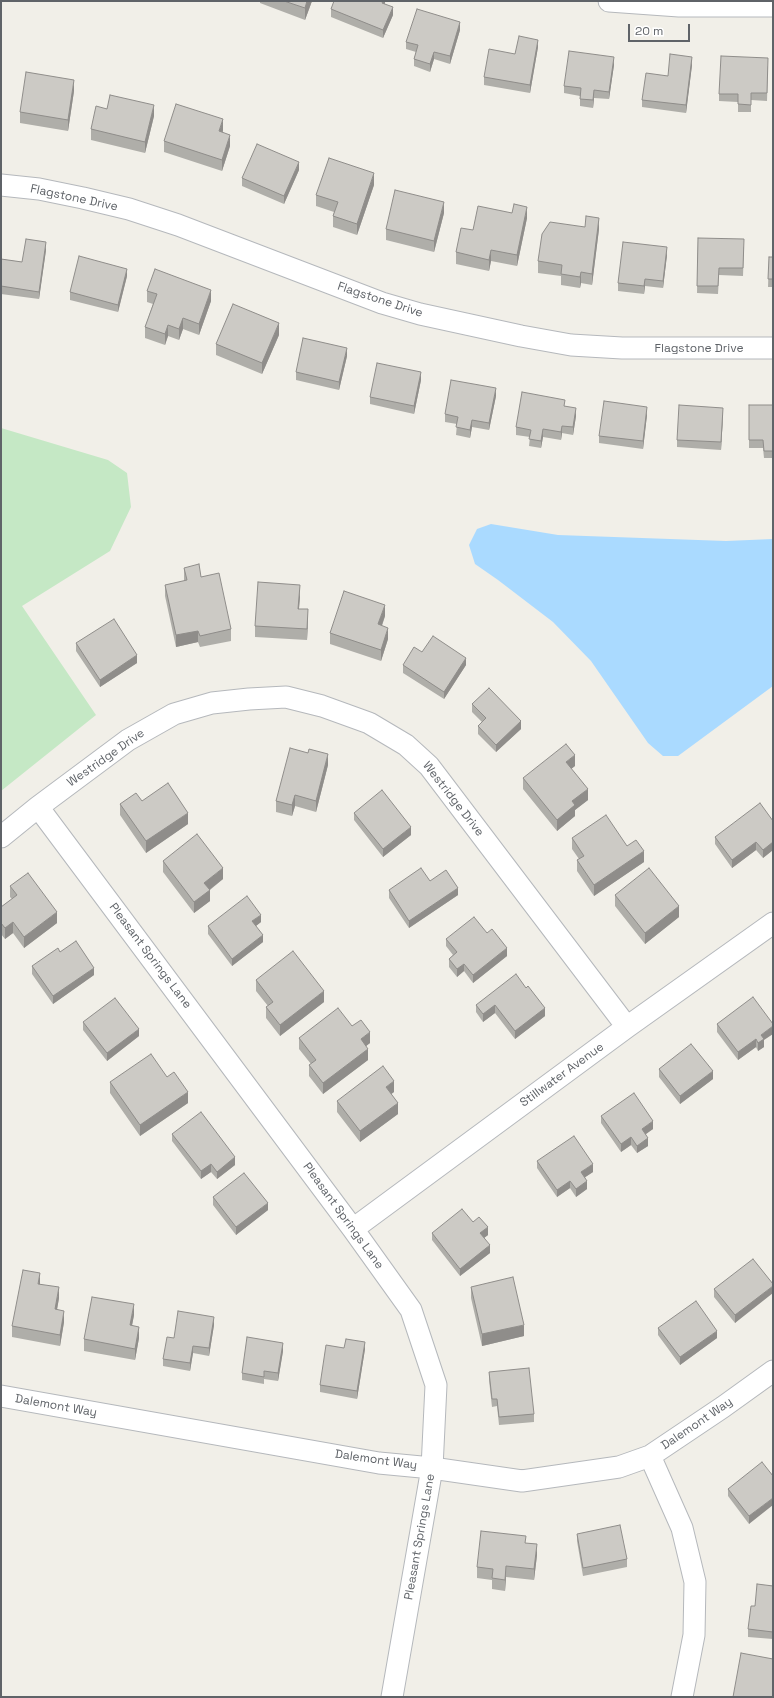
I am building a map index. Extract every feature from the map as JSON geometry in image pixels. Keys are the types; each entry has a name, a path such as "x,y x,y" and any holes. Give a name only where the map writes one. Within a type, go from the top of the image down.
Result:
{"street":[{"path":"609,1 679,6 773,6"},
{"name":"Flagstone Drive","path":"1,185 40,189 129,209 178,225 382,303 420,314 521,336 571,344 622,348 773,348"},
{"name":"Westridge Drive","path":"1,837 38,807 128,740 174,714 212,703 249,699 286,698 322,706 369,723 406,745 429,766 627,1027"},
{"name":"Pleasant Springs Lane","path":"38,807 353,1229 411,1310 436,1385 432,1468 392,1697"},
{"name":"Stillwater Avenue","path":"353,1229 627,1027 773,923"},
{"name":"Dalemont Way","path":"1,1396 372,1461 522,1481 619,1467 650,1456 773,1371"},
{"path":"650,1456 682,1528 695,1582 694,1635 682,1697"}],"green space":[{"path":"1,428 108,460 127,473 131,507 110,551 22,606 96,715 1,791"}],"water":[{"path":"491,524 558,535 726,541 773,539 773,686 678,756 663,756 648,743 591,661 553,622 475,564 469,545 477,529"}],"building":[{"path":"284,1 307,1 305,8"},
{"path":"334,1 383,1 382,3 393,7 383,30 331,9"},
{"path":"417,9 460,22 450,56 434,52 430,64 414,59 418,45 406,42"},
{"path":"519,36 538,40 530,85 484,77 489,49 515,54"},
{"path":"569,51 614,57 609,92 594,90 593,100 580,99 581,88 564,86"},
{"path":"670,54 692,57 686,105 642,100 646,73 668,76"},
{"path":"721,56 768,58 767,93 751,93 751,105 738,104 738,94 719,94"},
{"path":"26,72 74,80 68,120 20,112"},
{"path":"110,95 154,105 145,142 91,129 96,106 107,109"},
{"path":"176,104 223,119 219,131 230,135 222,160 164,141"},
{"path":"257,144 299,162 284,196 242,178"},
{"path":"329,158 374,173 357,224 333,216 338,202 316,195"},
{"path":"395,190 444,202 434,241 386,229"},
{"path":"514,204 527,207 517,255 491,250 489,260 456,252 461,228 473,230 478,206 512,213"},
{"path":"586,216 599,218 592,274 581,272 580,277 561,274 562,265 538,261 542,234 550,222 585,227"},
{"path":"698,238 744,239 743,268 719,268 718,286 697,286"},
{"path":"26,239 46,242 39,292 1,286 1,259 22,262"},
{"path":"623,242 667,247 663,281 645,279 644,286 618,283"},
{"path":"79,256 127,269 118,305 70,292"},
{"path":"769,257 773,257 773,279 768,279"},
{"path":"155,269 211,290 199,324 183,318 179,329 168,325 165,334 145,327 157,294 147,291"},
{"path":"233,304 279,323 262,363 216,344"},
{"path":"303,338 347,348 339,382 296,372"},
{"path":"377,363 421,372 414,406 370,397"},
{"path":"451,380 496,388 489,423 472,420 470,430 456,427 458,417 445,414"},
{"path":"522,392 565,400 564,406 576,408 573,427 562,426 561,432 543,429 541,441 529,439 531,430 516,427"},
{"path":"604,401 647,407 643,441 599,436"},
{"path":"679,405 723,408 721,442 677,440"},
{"path":"749,405 773,405 773,451 764,451 763,440 749,440"},
{"path":"199,564 201,577 219,573 231,629 200,636 198,631 176,635 165,585 187,580 184,568"},
{"path":"258,582 300,585 298,609 308,609 307,629 255,626"},
{"path":"344,591 385,605 378,624 388,628 381,650 330,633"},
{"path":"114,619 137,655 100,680 76,643"},
{"path":"433,636 466,658 444,692 403,665 414,647 422,652"},
{"path":"489,688 521,721 496,745 478,726 486,718 472,704"},
{"path":"566,744 575,755 566,762 588,789 572,801 575,805 557,820 523,778"},
{"path":"290,748 308,753 309,749 328,754 316,801 295,795 292,805 276,801"},
{"path":"168,783 188,813 146,841 120,804 136,793 142,801"},
{"path":"382,790 411,827 383,849 354,813"},
{"path":"760,803 773,821 773,842 763,850 756,842 732,860 715,837"},
{"path":"606,815 627,846 636,840 644,851 594,885 577,860 584,856 572,838"},
{"path":"197,834 223,868 204,883 210,890 194,902 163,861"},
{"path":"421,868 430,881 446,870 458,888 409,921 389,890"},
{"path":"649,868 679,906 645,933 615,895"},
{"path":"28,873 57,912 24,937 13,922 5,928 1,923 1,907 17,895 10,886"},
{"path":"247,896 261,915 252,921 263,935 232,959 208,926"},
{"path":"474,917 487,933 492,929 507,948 473,975 464,964 457,969 449,959 457,952 446,939"},
{"path":"76,941 94,968 53,996 32,966 58,948 60,952"},
{"path":"293,951 324,991 280,1025 266,1007 273,1002 256,980"},
{"path":"516,974 526,988 528,986 545,1008 515,1031 495,1005 483,1014 476,1005"},
{"path":"753,997 773,1026 761,1035 764,1039 758,1043 756,1039 738,1052 717,1024"},
{"path":"115,998 139,1029 107,1053 83,1022"},
{"path":"338,1008 352,1026 361,1020 370,1032 361,1039 368,1049 323,1083 309,1065 316,1060 299,1038"},
{"path":"691,1044 713,1071 680,1096 659,1069"},
{"path":"151,1054 167,1077 174,1072 188,1092 140,1125 110,1082"},
{"path":"383,1066 394,1081 386,1087 398,1103 360,1131 337,1101"},
{"path":"634,1093 653,1121 642,1129 648,1138 637,1146 631,1137 621,1144 601,1116"},
{"path":"201,1112 235,1157 217,1172 211,1164 201,1171 172,1134"},
{"path":"574,1136 593,1164 581,1172 587,1181 576,1189 570,1181 557,1190 537,1161"},
{"path":"244,1173 268,1203 236,1227 213,1197"},
{"path":"462,1209 473,1222 479,1217 488,1227 480,1233 490,1245 460,1269 432,1233"},
{"path":"753,1259 773,1286 735,1315 714,1289"},
{"path":"23,1270 40,1273 38,1284 59,1287 55,1309 64,1311 60,1335 12,1326"},
{"path":"513,1277 524,1325 482,1334 471,1287"},
{"path":"92,1297 134,1304 130,1325 139,1327 135,1349 84,1339"},
{"path":"696,1301 717,1331 680,1357 658,1328"},
{"path":"178,1311 214,1317 209,1348 193,1346 190,1363 163,1359 167,1337 174,1338"},
{"path":"247,1337 283,1343 278,1373 264,1371 264,1377 242,1373"},
{"path":"346,1339 365,1342 357,1391 320,1385 326,1345 344,1348"},
{"path":"529,1368 534,1414 499,1417 497,1399 492,1399 489,1372"},
{"path":"762,1462 773,1476 773,1498 749,1516 728,1489"},
{"path":"620,1525 627,1559 583,1568 577,1534"},
{"path":"481,1531 526,1536 525,1543 537,1544 534,1569 506,1566 505,1580 492,1578 493,1569 477,1567"},
{"path":"757,1584 773,1586 773,1632 748,1629 751,1606 755,1606"},
{"path":"741,1653 773,1659 773,1697 733,1697"}]}
